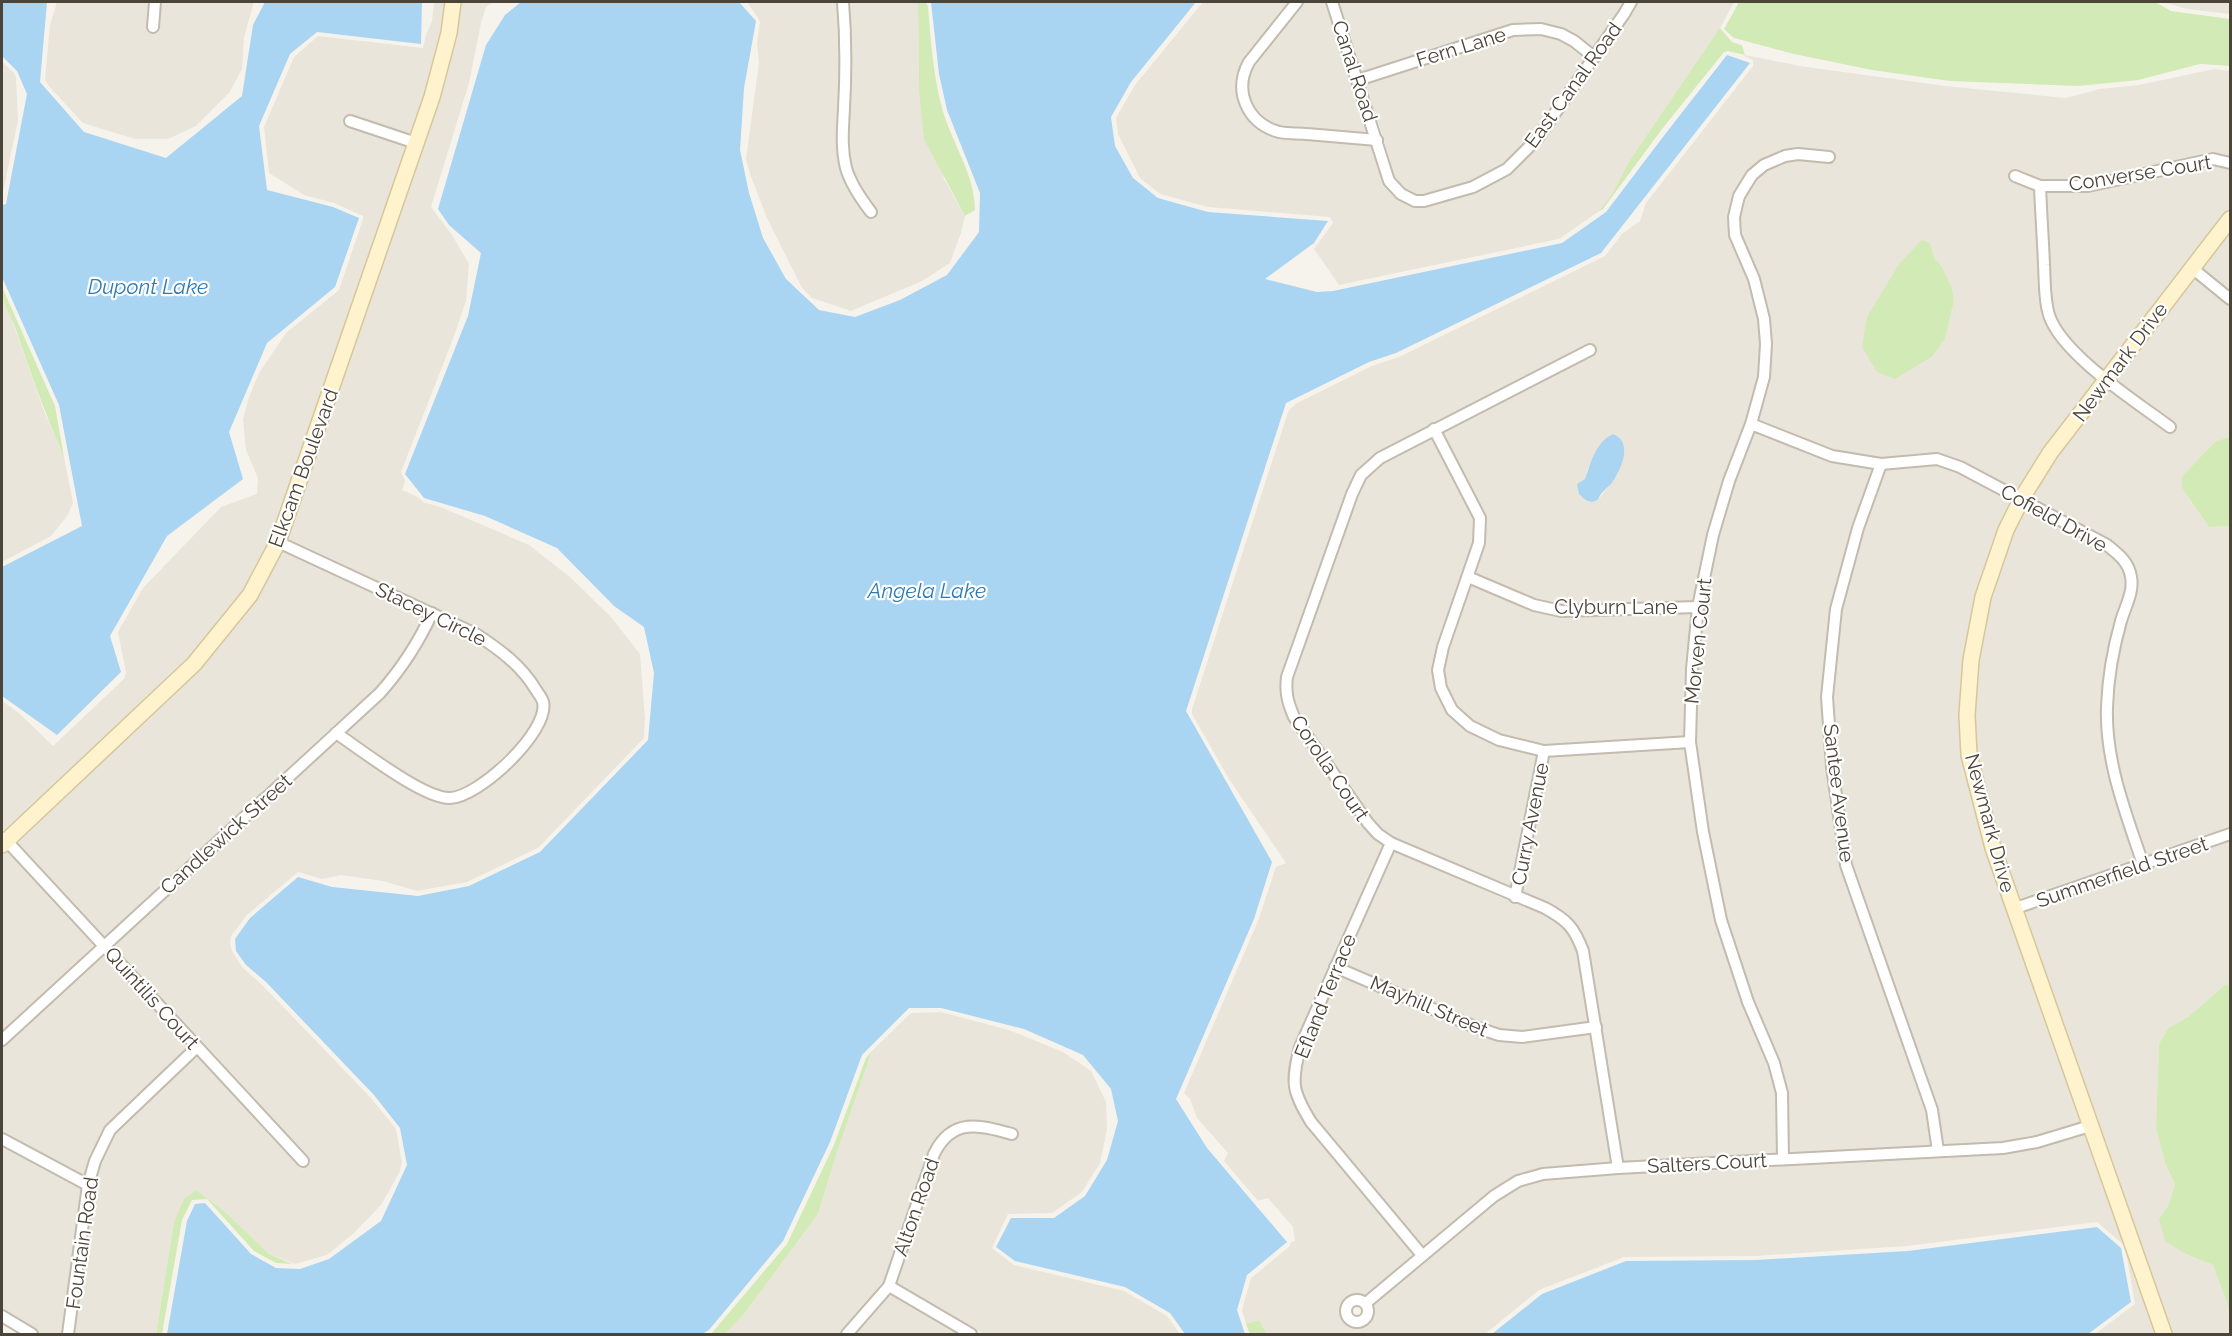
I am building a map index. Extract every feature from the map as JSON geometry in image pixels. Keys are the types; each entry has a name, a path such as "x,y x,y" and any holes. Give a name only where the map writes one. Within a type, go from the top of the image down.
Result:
{"street":[{"path":"153,27 155,2"},
{"name":"Elkcam Boulevard","path":"3,840 194,664 250,595 278,542 416,143 441,68 453,2"},
{"path":"843,2 845,29 842,138 846,169 858,195 871,212"},
{"path":"1297,2 1244,70 1241,88 1248,111 1260,124 1280,132 1377,140"},
{"name":"Canal Road","path":"1332,2 1377,140"},
{"name":"East Canal Road","path":"1377,140 1389,181 1401,194 1415,201 1424,201 1473,187 1507,169 1538,139 1631,2"},
{"name":"Fern Lane","path":"1358,80 1513,30 1541,29 1561,34 1594,57"},
{"path":"350,121 416,143"},
{"name":"Morven Court","path":"1783,1159 1782,1093 1774,1063 1748,1002 1721,920 1703,832 1690,742 1692,669 1698,607 1716,525 1729,481 1751,424 1764,377 1766,344 1764,319 1754,279 1735,235 1734,217 1738,196 1752,175 1764,165 1785,156 1798,154 1829,157"},
{"name":"Converse Court","path":"2015,176 2040,186 2088,186 2212,159 2230,163"},
{"path":"2040,186 2045,292 2050,316 2060,336 2106,379 2170,427"},
{"name":"Newmark Drive","path":"2164,1335 2013,909 1983,813 1969,755 1967,715 1971,660 1983,597 2006,530 2022,498 2050,453 2230,219"},
{"path":"2192,268 2230,299"},
{"name":"Corolla Court","path":"1590,350 1380,458 1362,475 1352,494 1287,677 1286,688 1287,701 1294,717 1378,834 1391,843 1545,908 1564,918 1576,932 1583,951 1617,1168"},
{"name":"Cofield Drive","path":"1751,424 1832,456 1881,464 1937,459 1959,467 2022,498 2107,545 2124,559 2132,576 2131,593 2121,621 2109,672 2107,710 2113,768 2143,864"},
{"path":"1434,429 1480,518 1479,543 1443,647 1438,670 1441,688 1452,710 1470,726 1499,740 1544,751 1690,742"},
{"name":"Santee Avenue","path":"1881,464 1858,528 1836,609 1827,697 1832,767 1846,865 1932,1110 1938,1152"},
{"name":"Stacey Circle","path":"278,542 476,634 501,650 523,671 543,702 541,720 529,741 483,784 464,795 450,798 426,792 336,733"},
{"name":"Clyburn Lane","path":"1468,577 1534,605 1561,611 1698,607"},
{"name":"Candlewick Street","path":"2,1040 380,693 399,672 418,643 432,613"},
{"name":"Curry Avenue","path":"1515,897 1544,751"},
{"name":"Summerfield Street","path":"2013,909 2230,834"},
{"name":"Quintilis Court","path":"3,840 104,945 196,1048 303,1161"},
{"name":"Efland Terrace","path":"1391,843 1300,1047 1293,1075 1297,1099 1311,1122 1422,1255"},
{"name":"Mayhill Street","path":"1335,967 1475,1027 1499,1035 1522,1037 1596,1027"},
{"name":"Fountain Road","path":"68,1335 88,1185 95,1161 110,1131 196,1048"},
{"name":"Alton Road","path":"848,1335 889,1286 934,1154 942,1140 956,1130 970,1126 983,1126 1012,1134"},
{"name":"Salters Court","path":"1366,1303 1494,1196 1518,1181 1543,1174 1617,1168 2003,1148 2037,1142 2090,1126"},
{"path":"2,1139 88,1185"},
{"path":"889,1286 971,1335"},
{"path":"2,1316 32,1335"}],"shaded area":[{"path":"57,2 150,2 148,31 158,33 161,2 254,2 244,37 242,69 229,93 196,126 168,139 135,139 83,123 48,85 45,79 50,25"},
{"path":"434,2 447,2 436,66 412,136 346,115 344,125 409,146 273,539 245,591 190,660 6,833 2,828 2,701 19,713 53,746 124,679 126,672 118,632 143,588 221,507 257,494 258,478 246,450 243,419 259,373 286,333 339,290 363,216 334,203 304,195 269,173 264,127 294,57 318,36 423,48 432,21"},
{"path":"458,2 494,2 486,7 481,23 469,83 431,207 452,235 469,264 466,301 401,472 405,481 402,490 418,497 423,502 443,508 529,545 570,577 611,617 640,654 645,718 644,738 538,848 467,882 417,891 383,881 341,875 322,879 298,872 247,915 231,936 230,945 233,953 243,968 371,1098 396,1129 402,1163 399,1173 381,1205 354,1233 327,1255 295,1264 269,1254 223,1210 196,1190 174,1222 156,1334 74,1334 93,1187 100,1164 115,1134 197,1055 302,1169 310,1162 111,946 337,740 423,796 452,804 467,799 486,788 532,745 546,721 547,700 528,669 503,646 478,630 429,606 285,540"},
{"path":"747,2 838,2 839,108 836,137 841,169 853,197 871,219 878,213 862,193 852,168 847,139 850,110 848,2 918,2 919,90 944,179 965,216 950,263 922,281 851,311 812,298 802,288 767,218 746,159 759,63 757,44 760,21"},
{"path":"1203,2 1290,2 1244,59 1239,69 1236,86 1239,103 1245,114 1259,129 1278,137 1374,145 1384,182 1415,206 1426,206 1475,192 1511,173 1541,143 1629,17 1637,2 1734,2 1717,34 1630,160 1612,194 1598,212 1559,239 1339,285 1314,249 1333,223 1330,217 1208,207 1160,194 1140,178 1118,134 1116,118 1135,85"},
{"path":"1304,2 1327,2 1370,134 1280,127 1263,119 1253,108 1247,89 1249,73"},
{"path":"1338,2 1624,2 1593,50 1562,29 1540,24 1511,25 1361,73"},
{"path":"2163,2 2230,2 2230,14 2187,9"},
{"path":"1541,34 1572,45 1587,58 1533,135 1504,164 1470,182 1423,196 1415,196 1404,190 1394,179 1383,136 1364,83 1514,35"},
{"path":"1744,56 1945,86 2066,98 2100,89 2139,85 2214,69 2230,71 2230,157 2211,154 2087,181 2040,181 2011,170 2008,179 2035,190 2040,291 2045,318 2099,379 2019,491 1961,462 1938,454 1881,458 1833,451 1757,422 1769,379 1770,331 1740,234 1739,218 1744,198 1756,179 1767,170 1798,160 1835,162 1834,152 1797,149 1783,151 1761,161 1747,172 1734,192 1729,216 1730,236 1749,280 1759,319 1761,343 1759,375 1746,422 1724,479 1708,533 1693,601 1560,606 1535,600 1475,574 1484,545 1485,519 1441,432 1597,353 1592,343 1377,453 1358,471 1347,492 1283,675 1282,701 1290,720 1363,826 1384,845 1296,1045 1288,1073 1292,1101 1307,1125 1415,1254 1365,1296 1356,1294 1345,1298 1340,1308 1341,1314 1351,1326 1367,1324 1373,1314 1372,1305 1498,1200 1521,1186 1545,1179 1618,1173 2004,1153 2039,1147 2087,1133 2158,1334 2095,1334 2135,1304 2125,1246 2097,1222 1907,1246 1755,1256 1624,1257 1539,1290 1485,1334 1267,1334 1259,1320 1246,1324 1242,1310 1251,1278 1290,1246 1291,1242 1295,1241 1293,1227 1268,1198 1258,1201 1224,1161 1228,1153 1197,1118 1190,1099 1184,1093 1258,921 1276,867 1286,863 1229,779 1192,714 1192,709 1288,412 1295,404 1372,366 1399,357 1605,256 1622,234 1640,221 1646,203 1753,66 1753,60","holes":["1930,243 1935,259 1941,265 1952,288 1954,301 1945,339 1932,357 1895,379","1624,455 1618,474 1598,500 1577,484 1585,479 1588,468"]},
{"path":"2,62 16,78 18,120 2,197"},
{"path":"2213,164 2230,169 2230,210 2105,371 2077,347 2065,333 2055,315 2050,292 2045,192 2090,191"},
{"path":"2230,228 2230,293 2199,268"},
{"path":"2193,276 2230,305 2230,437 2216,441 2182,476 2182,488 2209,527 2230,526 2230,828 2146,857 2118,768 2112,710 2115,674 2126,623 2136,596 2136,574 2127,555 2110,541 2029,497 2055,457 2108,386 2172,434 2177,426 2114,378"},
{"path":"2,296 45,414 64,457 73,503 67,516 51,536 2,562"},
{"path":"1754,431 1831,461 1874,468 1853,526 1831,607 1822,696 1826,767 1841,866 1927,1110 1932,1146 1789,1153 1787,1093 1779,1062 1753,1001 1726,919 1708,832 1695,742 1697,670 1703,607 1718,537 1734,483"},
{"path":"1433,436 1475,519 1474,541 1433,668 1436,688 1447,712 1468,731 1498,746 1538,755 1511,890 1393,839 1381,831 1299,715 1292,701 1293,679 1357,497 1366,479 1383,462"},
{"path":"1937,465 1958,472 2015,500 1978,595 1964,755 2083,1123 2001,1143 1942,1146 1851,864 1837,767 1833,698 1841,610 1863,531 1885,469"},
{"path":"2024,505 2104,549 2120,562 2126,576 2126,592 2116,620 2104,670 2101,709 2104,739 2137,860 2016,902 1998,848 1975,754 1973,715 1976,661 1988,598 2011,532"},
{"path":"281,549 425,615 413,640 395,668 376,690 333,726 104,938 14,841 199,668"},
{"path":"1471,584 1533,610 1560,616 1692,612 1687,668 1685,736 1544,745 1500,735 1472,722 1456,707 1446,687 1444,671"},
{"path":"435,620 474,639 498,654 520,674 538,703 536,718 524,737 479,780 462,790 449,793 427,787 344,733 384,697 404,675 423,646"},
{"path":"1685,747 1698,833 1777,1093 1778,1154 1622,1162 1588,945 1581,930 1567,915 1521,894 1548,756"},
{"path":"2230,840 2230,987 2226,984 2188,1017 2168,1028 2159,1044 2156,1128 2165,1163 2175,1184 2168,1206 2159,1219 2186,1254 2213,1265 2227,1303 2230,1334 2169,1334 2020,913"},
{"path":"7,848 96,944 2,1032 2,853"},
{"path":"1394,850 1561,922 1571,934 1578,951 1590,1023 1521,1032 1499,1030 1342,964"},
{"path":"104,953 189,1047 106,1126 90,1159 85,1177 2,1133 2,1048"},
{"path":"1338,974 1498,1040 1523,1043 1591,1033 1612,1163 1542,1168 1515,1177 1491,1191 1422,1247 1315,1120 1302,1098 1299,1076 1305,1049"},
{"path":"941,1012 1009,1030 1063,1052 1091,1071 1106,1102 1107,1129 1100,1163 1082,1192 1052,1213 1008,1214 992,1248 1014,1265 1124,1291 1167,1316 1180,1334 984,1334 895,1284 939,1157 947,1144 959,1135 971,1131 983,1131 1016,1140 1018,1130 983,1121 968,1120 954,1124 943,1131 934,1142 884,1283 840,1334 725,1334 744,1314 818,1214 872,1051 911,1013"},
{"path":"2,1144 82,1187 63,1334 42,1334 2,1310"},
{"path":"890,1293 961,1334 855,1334"}],"green space":[{"path":"918,2 926,2 928,7 939,96 946,121 967,171 974,197 975,210 965,216 924,139 919,90"},
{"path":"1739,2 2155,2 2171,11 2230,19 2230,66 2200,64 2138,80 2078,86 1950,81 1872,70 1794,54 1734,38 1724,29"},
{"path":"1720,28 1732,42 1742,45 1745,55 1724,52 1662,129 1603,209 1598,212 1612,194 1630,160"},
{"path":"1922,240 1930,243 1935,259 1941,265 1952,288 1954,301 1945,339 1932,357 1895,379 1877,372 1862,347 1867,317 1899,264"},
{"path":"2,287 55,406 64,457 4,302"},
{"path":"2230,437 2230,526 2209,527 2182,488 2182,476 2216,441"},
{"path":"2226,984 2230,987 2230,1317 2213,1265 2186,1254 2165,1241 2159,1219 2168,1206 2175,1184 2165,1163 2156,1128 2159,1044 2168,1028 2188,1017"},
{"path":"872,1051 818,1214 744,1314 725,1334 711,1334 787,1244 834,1145 866,1058"},
{"path":"196,1190 223,1210 269,1254 292,1264 276,1263 254,1251 207,1199 192,1200 182,1220 162,1334 156,1334 174,1222 184,1199"},
{"path":"1259,1320 1267,1334 1250,1334 1246,1324"}],"water":[{"name":"Dupont Lake","path":"2,2 47,2 40,82 84,132 166,158 242,96 253,25 265,2 422,2 421,44 317,32 290,54 259,126 267,190 333,207 359,218 335,287 267,343 229,432 243,479 167,536 110,636 121,672 57,735 2,696 2,567 82,526 59,405 2,277 2,205 6,204 27,94 17,71 2,56"},
{"name":"Angela Lake","path":"521,2 739,2 756,21 744,88 740,150 749,193 763,238 786,279 819,310 855,317 900,300 947,275 979,232 980,193 947,110 939,74 931,2 1196,2 1131,82 1111,117 1115,146 1133,178 1158,198 1208,212 1328,221 1314,243 1265,279 1317,292 1333,291 1562,243 1606,212 1727,55 1750,63 1601,253 1396,353 1369,362 1286,403 1186,711 1272,862 1254,919 1176,1099 1207,1148 1287,1242 1247,1275 1237,1310 1245,1334 1185,1334 1170,1313 1125,1287 1015,1261 996,1247 1011,1218 1054,1218 1085,1196 1107,1160 1118,1121 1111,1089 1083,1055 1024,1029 941,1008 909,1008 862,1055 830,1142 783,1241 709,1330 702,1334 167,1334 187,1221 195,1204 205,1203 251,1254 276,1268 300,1269 329,1259 381,1221 407,1165 400,1128 374,1095 266,982 246,965 236,951 235,939 250,918 298,877 332,887 418,896 469,886 540,852 648,740 654,673 644,627 614,606 557,548 485,516 424,498 405,474 468,316 481,253 449,225 438,209 486,45 505,15"},
{"path":"1613,434 1623,443 1622,465 1611,484 1598,499 1593,502 1588,501 1579,494 1577,484 1585,479 1598,448"},
{"path":"2097,1227 2121,1248 2131,1302 2088,1334 1492,1334 1542,1294 1626,1261 1756,1260 1908,1251"}]}
